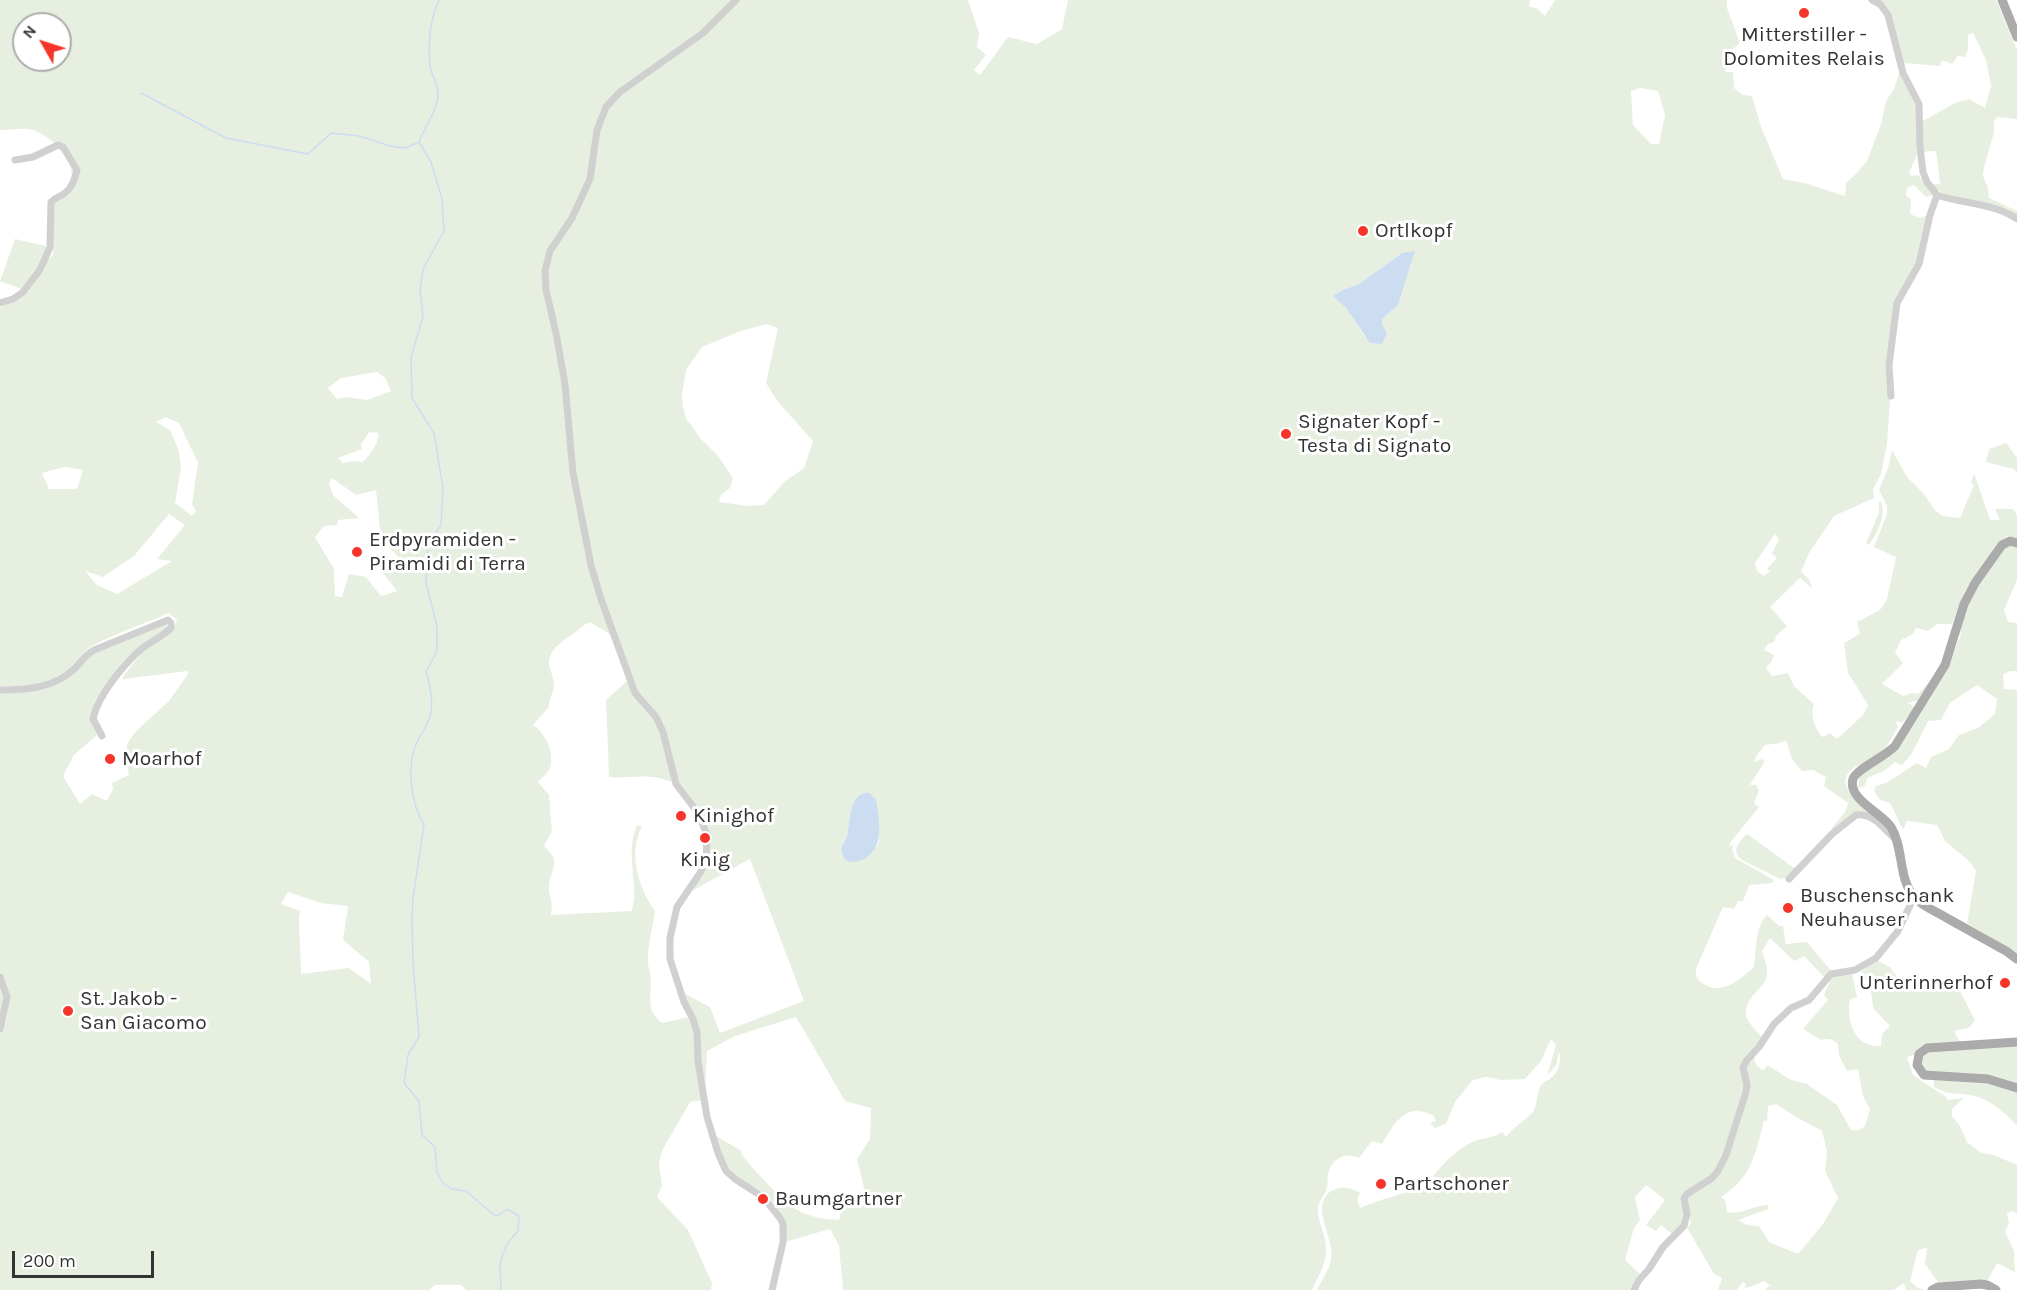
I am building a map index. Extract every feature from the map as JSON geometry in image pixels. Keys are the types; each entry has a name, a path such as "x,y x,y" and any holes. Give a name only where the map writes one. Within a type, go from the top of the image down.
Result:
{"main road":[{"path":"2002,0 2017,37"},
{"path":"2017,543 2005,542 1975,583 1964,604 1954,643 1945,665 1895,746 1888,753 1860,770 1854,776 1852,783 1856,795 1886,820 1892,828 1897,839 1908,887 1914,897 1930,909 2017,959"},
{"path":"2017,1042 1927,1048 1919,1054 1917,1065 1924,1075 1988,1079 2017,1088"},
{"path":"1932,1290 1938,1287 1981,1284 1996,1290"}],"street":[{"path":"736,0 703,33 620,92 606,107 597,130 590,179 572,218 550,251 545,271 546,290 565,384 573,473 591,565 635,693 656,717 663,732 676,784 698,813 707,836 706,861 682,897 672,923 670,959 697,1032 698,1061 706,1117 718,1153 726,1171 763,1197 783,1224 783,1242 772,1290"},
{"path":"1872,0 1880,4 1888,15 1903,73 1919,105 1920,147 1923,172 1927,182 1937,195 1982,205 2017,219"},
{"path":"0,303 13,299 23,292 39,271 50,246 51,202 54,198 67,192 77,170 63,147 58,145 33,158 15,160"},
{"path":"1891,396 1889,365 1897,303 1919,264 1930,214 1937,195"},
{"path":"0,690 20,690 43,686 73,670 85,656 94,650 168,620 171,628 136,655 108,688 96,708 93,720 102,736"},
{"path":"1789,879 1832,834 1856,815 1861,814 1874,819 1897,839"},
{"path":"1635,1290 1639,1280 1663,1247 1684,1226 1687,1214 1684,1198 1686,1194 1712,1178 1722,1164 1746,1092 1747,1085 1743,1067 1747,1060 1759,1047 1774,1024 1784,1014 1809,1000 1831,974 1855,970 1876,958 1898,931 1914,897"},
{"path":"0,977 7,997 0,1029"}],"green space":[{"path":"0,0 734,0 702,32 619,92 605,107 596,130 589,179 571,218 550,250 544,272 547,306 555,333 564,384 572,473 590,566 613,636 590,622 553,651 549,662 554,685 549,707 533,725 546,739 551,757 549,770 538,782 549,795 552,831 544,846 550,852 554,863 549,884 551,915 632,911 633,840 637,825 642,826 635,859 644,892 655,911 648,956 651,1009 662,1023 689,1017 695,1034 695,1062 702,1100 690,1102 662,1151 659,1164 662,1186 657,1197 688,1230 712,1283 711,1290 466,1290 461,1285 435,1285 429,1290 0,1290 0,984 5,999 10,999 0,972 0,691 30,689 58,682 75,671 92,654 103,648 156,626 165,623 167,625 166,629 134,652 109,683 92,710 90,720 97,735 74,755 63,776 80,804 92,794 107,801 113,789 112,783 129,775 127,744 136,731 169,701 188,674 187,671 122,678 143,651 173,629 177,620 169,613 92,646 70,670 54,679 28,686 0,686 0,308 22,294 53,254 49,202 68,187 72,176 68,159 56,144 41,133 22,129 0,130","holes":["377,372 385,378 391,391 367,400 346,397 337,399 328,388 341,378","166,417 179,423 198,463 192,504 196,511 192,516 175,503 181,468 179,451 170,430 156,422","369,432 378,433 376,445 363,462 343,463 338,458 362,449 361,445","65,467 83,470 77,489 49,489 42,473","332,478 356,495 376,490 381,539 403,562 383,573 397,591 381,596 366,577 349,574 342,597 335,596 334,569 315,537 324,526 337,525 338,520 359,518 333,495 329,483","169,514 185,525 157,559 172,561 117,594 97,585 85,571 103,577 134,556","288,892 321,903 348,906 343,940 369,962 371,984 349,968 301,974 300,911 281,904"]},
{"path":"738,0 968,0 979,33 977,47 986,55 974,70 980,75 1008,37 1037,44 1062,29 1068,0 1530,0 1529,6 1538,9 1545,16 1555,0 1727,0 1727,8 1740,43 1733,49 1725,72 1733,72 1734,88 1743,95 1752,96 1761,127 1783,179 1845,196 1846,183 1867,161 1881,124 1886,101 1894,89 1900,69 1918,107 1919,123 1955,103 1969,99 1985,108 1991,86 1986,60 1973,33 1968,35 1968,49 1965,57 1958,56 1952,64 1942,60 1940,66 1904,63 1894,31 1876,0 1996,0 2017,50 2017,119 1997,117 1994,121 1994,133 1983,176 1989,198 2017,211 2017,217 1946,195 1931,184 1940,184 1936,151 1918,152 1909,173 1912,176 1918,175 1934,194 1926,197 1914,185 1907,188 1906,196 1911,199 1910,214 1920,218 1928,215 1917,264 1896,303 1887,444 1881,474 1873,489 1874,498 1834,516 1809,553 1801,572 1809,579 1812,588 1800,578 1770,607 1787,626 1764,650 1774,655 1766,668 1772,676 1788,673 1794,686 1814,704 1814,722 1823,737 1830,733 1837,739 1863,715 1868,705 1848,673 1844,643 1860,634 1857,622 1880,610 1887,599 1896,557 1874,547 1887,514 1887,506 1879,490 1892,450 1907,477 1942,516 1960,518 1974,485 1971,482 1974,473 1990,520 2000,520 1995,509 2013,509 2017,515 2017,538 2007,536 1997,546 1965,591 1952,624 1937,624 1928,631 1916,628 1913,634 1901,640 1895,653 1903,663 1882,684 1903,696 1918,694 1933,678 1920,700 1907,703 1913,705 1913,711 1902,723 1896,721 1898,727 1883,751 1851,770 1846,777 1846,784 1854,798 1879,819 1860,812 1836,829 1831,829 1845,812 1848,803 1824,786 1826,777 1813,770 1802,771 1792,759 1786,740 1765,745 1757,755 1754,762 1762,759 1765,761 1750,785 1756,785 1759,790 1754,803 1759,807 1729,847 1734,844 1732,849 1735,858 1774,880 1772,883 1749,885 1743,901 1738,901 1734,909 1723,907 1696,969 1696,976 1704,984 1717,988 1737,981 1749,972 1754,967 1758,932 1767,915 1779,926 1783,926 1786,944 1807,942 1833,973 1825,978 1804,956 1794,961 1770,938 1762,951 1767,968 1766,978 1746,1009 1748,1020 1762,1037 1758,1045 1747,1055 1745,1083 1725,1154 1715,1173 1685,1193 1685,1221 1672,1234 1661,1225 1656,1231 1646,1225 1665,1200 1646,1185 1635,1197 1640,1220 1634,1228 1625,1260 1640,1274 1632,1290 1317,1290 1331,1260 1330,1242 1322,1212 1322,1203 1326,1196 1340,1188 1354,1190 1360,1193 1357,1200 1360,1208 1430,1183 1436,1178 1433,1176 1447,1161 1474,1141 1502,1132 1506,1137 1533,1111 1541,1085 1557,1070 1560,1062 1559,1052 1556,1065 1547,1076 1556,1045 1551,1039 1541,1061 1525,1079 1501,1080 1486,1077 1473,1080 1455,1102 1446,1124 1435,1128 1430,1123 1436,1121 1433,1115 1419,1111 1409,1112 1399,1119 1382,1144 1372,1141 1359,1158 1344,1156 1332,1164 1327,1188 1318,1206 1326,1256 1312,1290 843,1290 839,1246 830,1229 785,1242 783,1219 776,1207 762,1192 733,1175 722,1157 716,1136 740,1150 756,1172 794,1208 816,1217 839,1220 844,1200 859,1205 864,1202 866,1196 857,1159 870,1139 871,1108 845,1101 796,1017 735,1036 707,1051 705,1090 700,1060 700,1029 683,993 710,1007 720,1033 804,1001 750,859 688,893 700,877 710,837 679,785 666,735 636,693 602,599 574,473 565,384 546,272 551,251 591,179 598,130 607,107 620,93 675,52","holes":["1641,88 1658,91 1665,115 1659,144 1651,144 1633,125 1631,91","1402,253 1411,266 1402,287 1398,305 1382,319 1382,324 1365,337 1346,308 1334,296 1359,284","767,324 778,328 766,383 778,402 813,441 804,468 784,482 764,505 748,506 719,502 721,495 730,488 733,478 686,418 683,407 682,394 686,370 702,347 738,332","1775,534 1779,539 1772,553 1777,558 1767,569 1770,571 1764,576 1757,571 1755,563","856,799 878,818 877,847 843,844"]},
{"path":"15,239 46,246 44,258 21,289 0,281"},
{"path":"2006,443 2017,458 2017,473 2014,469 1986,462 1989,449"},
{"path":"1874,498 1881,502 1883,507 1882,519 1869,545 1866,543 1879,513 1879,501"},
{"path":"2009,545 2017,547 2017,580 2004,610 2008,622 2017,623 2017,671 2010,671 2003,675 2004,689 2017,690 2017,953 1967,923 1976,871 1969,861 1945,841 1937,825 1907,821 1903,830 1890,803 1880,800 1874,791 1876,786 1886,783 1917,763 1926,768 1931,757 1949,749 1959,735 1978,728 1995,714 1997,699 1977,685 1950,703 1941,720 1928,721 1911,755 1902,765 1895,762 1884,771 1867,778 1865,786 1858,788 1862,773 1894,753 1947,668 1961,635 1963,614 1974,590 2003,549"},
{"path":"628,680 661,732 672,780 670,782 655,777 609,777 606,700"},
{"path":"1747,834 1793,867 1798,867 1788,877 1780,879 1742,860 1736,850"},
{"path":"1876,960 1890,967 1901,982 1915,989 1952,976 1975,1020 1969,1028 1954,1031 1960,1042 1926,1044 1920,1047 1914,1055 1907,1057 1913,1075 1946,1097 1947,1100 1964,1098 1952,1109 1952,1116 1960,1126 1967,1142 1981,1153 1994,1155 2017,1165 2017,1215 2013,1211 2007,1213 2009,1224 2005,1231 2014,1251 2015,1272 1997,1263 1988,1280 1938,1282 1925,1264 1927,1248 1918,1250 1910,1281 1924,1290 1906,1290 1904,1283 1894,1290 1765,1290 1770,1285 1764,1281 1744,1288 1746,1284 1743,1282 1737,1290 1718,1290 1722,1278 1714,1274 1687,1228 1691,1223 1686,1201 1689,1194 1711,1182 1746,1101 1745,1068 1754,1054 1756,1063 1763,1070 1768,1065 1789,1079 1807,1084 1837,1105 1851,1130 1859,1130 1865,1126 1870,1109 1863,1096 1858,1069 1847,1071 1839,1055 1836,1042 1828,1039 1821,1040 1803,1029 1828,1000 1824,995 1832,976 1852,973 1857,997 1850,1000 1851,1025 1854,1032 1865,1043 1881,1046 1882,1034 1890,1026 1873,1008 1870,981 1864,981 1861,972","holes":["1776,1104 1822,1131 1827,1151 1825,1171 1838,1198 1823,1224 1798,1254 1769,1242 1759,1226 1747,1225 1738,1220 1768,1209 1768,1205 1732,1213 1727,1212 1725,1200 1721,1197 1740,1181 1751,1164 1764,1121 1767,1121 1768,1106"]},
{"path":"2017,1045 2017,1084 1926,1071 1922,1068 1921,1058 1928,1052"},
{"path":"1934,1080 1993,1084 2017,1091 2017,1126 1990,1103 1971,1095 1939,1090 1934,1087"}],"water":[{"path":"1415,251 1398,305 1382,319 1387,334 1382,344 1370,343 1346,308 1333,296 1359,284 1402,253"},
{"path":"864,793 869,793 876,799 878,842 870,855 859,861 850,862 844,859 841,849 847,836 855,800"}],"waterway":[{"path":"439,0 430,32 429,49 430,66 438,90 438,99 419,142 431,162 442,199 444,231 423,269 420,290 423,317 411,357 412,398 434,433 443,488 441,525 428,545 426,583 437,626 437,651 426,672 431,692 431,713 415,747 411,766 413,797 424,824 412,920 419,1037 408,1055 404,1083 419,1101 422,1135 435,1147 437,1172 443,1183 452,1189 466,1191 494,1215 497,1216 507,1209 519,1216 518,1231 509,1241 502,1256 501,1290"},
{"path":"141,93 226,138 308,154 331,133 359,136 390,146 405,148 419,142"}],"place":[{"name":"Mitterstiller - Dolomites Relais","path":"1804,13"},
{"name":"Ortlkopf","path":"1363,231"},
{"name":"Signater Kopf - Testa di Signato","path":"1286,434"},
{"name":"Erdpyramiden - Piramidi di Terra","path":"357,552"},
{"name":"Moarhof","path":"110,759"},
{"name":"Kinighof","path":"681,816"},
{"name":"Kinig","path":"705,838"},
{"name":"Buschenschank Neuhauser","path":"1788,908"},
{"name":"Unterinnerhof","path":"2005,983"},
{"name":"St. Jakob - San Giacomo","path":"68,1011"},
{"name":"Partschoner","path":"1381,1184"},
{"name":"Baumgartner","path":"763,1199"}]}
